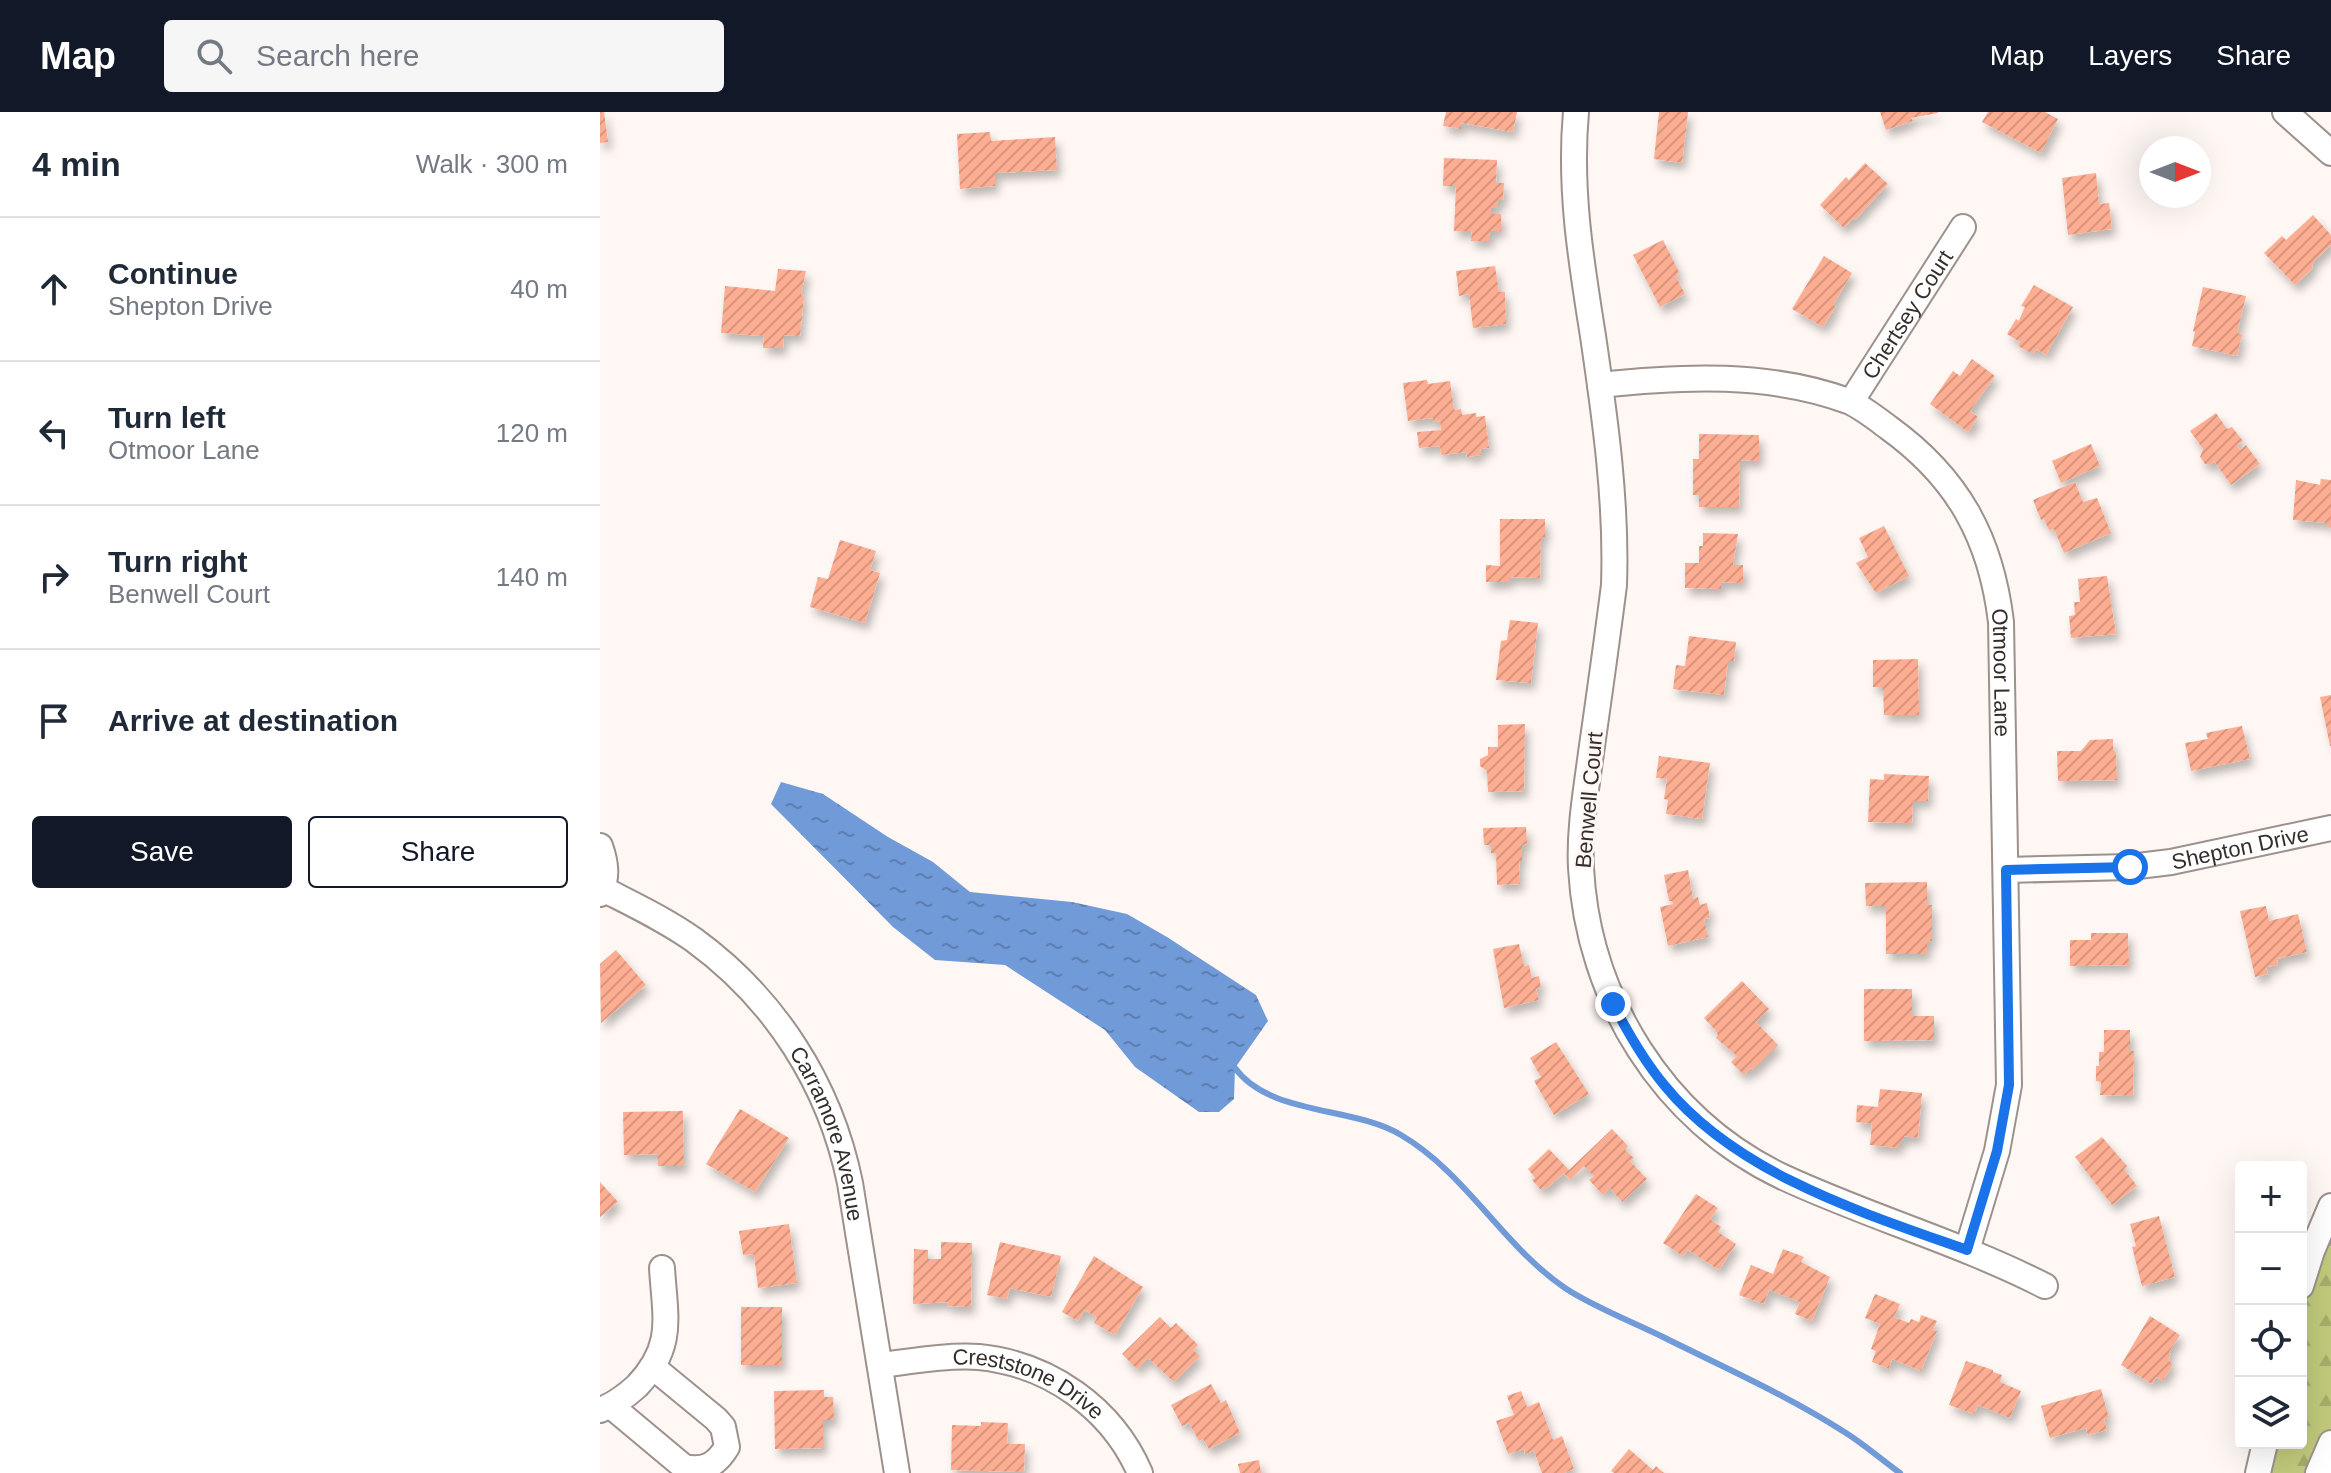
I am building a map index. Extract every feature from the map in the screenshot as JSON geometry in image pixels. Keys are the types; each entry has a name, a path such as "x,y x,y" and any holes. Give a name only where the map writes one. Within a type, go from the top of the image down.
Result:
{"street":[{"name":"Benwell Court","path":"1576,112 1574,182 1578,240 1600,385 1614,519 1614,585 1586,794 1581,865 1589,930 1613,1004 1635,1046 1667,1089 1703,1123 1742,1153 1781,1176 1895,1224 1967,1250 2045,1286"},
{"path":"2285,112 2331,153"},
{"name":"Chertsey Court","path":"1851,402 1963,227"},
{"name":"Otmoor Lane","path":"1600,385 1678,379 1741,380 1796,386 1851,402 1929,459 1969,515 1996,584 2003,663 2009,1085 1997,1151 1967,1250"},
{"name":"Shepton Drive","path":"2006,870 2130,867 2171,862 2331,828"},
{"name":"Carramore Avenue","path":"600,846 606,874 601,892 665,922 720,961 769,1010 804,1060 821,1093 845,1154 897,1473"},
{"path":"2307,1267 2331,1206"},
{"path":"654,1368 723,1427 727,1447 709,1467 697,1470 684,1467 606,1408 631,1391 654,1368 663,1349 666,1332 662,1268"},
{"name":"Creststone Drive","path":"881,1365 975,1357 1036,1370 1056,1380 1091,1406 1127,1446 1140,1473"},
{"path":"2318,1473 2331,1443"},
{"path":"2258,1473 2264,1449"}],"green space":[{"path":"2331,1222 2331,1428 2310,1473 2265,1473 2271,1449 2307,1449 2307,1290"}],"water":[{"path":"781,782 823,794 933,862 970,892 1072,902 1127,914 1256,995 1268,1021 1235,1068 1234,1099 1219,1112 1199,1112 1135,1067 1105,1030 1005,965 935,960 893,927 771,804"}],"building":[{"path":"600,112 604,112 608,142 600,143"},
{"path":"1446,112 1517,112 1513,132 1461,123 1461,129 1443,126"},
{"path":"1659,112 1688,112 1682,163 1654,159"},
{"path":"1880,112 1938,113 1911,118 1913,121 1886,130"},
{"path":"1988,112 2045,112 2058,119 2041,153 1982,122"},
{"path":"990,132 991,141 1055,137 1057,170 995,173 995,186 960,189 957,134"},
{"path":"1444,158 1497,160 1496,183 1504,183 1503,200 1498,200 1498,208 1491,208 1491,214 1501,214 1501,231 1490,231 1490,241 1471,241 1472,231 1454,231 1456,186 1443,186"},
{"path":"1865,163 1888,184 1844,228 1820,205 1846,177 1849,180"},
{"path":"2096,173 2099,204 2109,203 2112,229 2068,235 2062,178"},
{"path":"2313,215 2331,235 2331,245 2295,285 2264,253 2282,236 2286,240"},
{"path":"1663,240 1679,272 1676,277 1685,294 1660,307 1633,255"},
{"path":"1824,256 1852,273 1823,327 1792,309"},
{"path":"1495,266 1499,292 1505,292 1506,324 1473,328 1469,294 1459,296 1456,271"},
{"path":"778,269 806,271 801,295 804,296 800,336 784,335 783,348 763,348 764,336 721,333 725,286 775,291"},
{"path":"2034,285 2073,307 2046,355 2036,349 2033,354 2018,346 2020,342 2007,334 2016,319 2019,321 2025,307 2021,306"},
{"path":"2203,287 2246,296 2237,333 2242,334 2237,356 2192,346"},
{"path":"1972,359 1995,376 1970,411 1978,417 1968,432 1930,404 1953,371 1960,376"},
{"path":"1427,380 1428,384 1450,381 1454,410 1461,409 1462,415 1476,413 1476,417 1485,416 1489,448 1480,449 1481,455 1467,457 1466,452 1441,455 1440,446 1419,448 1417,432 1441,430 1440,421 1433,422 1433,418 1408,421 1403,383"},
{"path":"2216,413 2227,429 2232,427 2243,441 2237,445 2240,450 2246,445 2260,464 2231,485 2214,461 2210,465 2205,464 2200,457 2203,449 2190,431"},
{"path":"1699,434 1759,435 1759,461 1740,460 1739,507 1699,507 1699,495 1693,495 1693,459 1699,459"},
{"path":"2091,444 2100,466 2061,483 2052,461"},
{"path":"2321,479 2331,480 2331,527 2328,523 2293,520 2296,480 2320,485"},
{"path":"2075,482 2083,502 2097,498 2111,533 2064,553 2054,529 2049,530 2044,519 2041,520 2033,500"},
{"path":"1500,519 1545,519 1545,537 1541,537 1540,578 1509,577 1509,582 1486,582 1486,565 1500,566"},
{"path":"1884,526 1909,576 1876,593 1856,563 1868,557 1859,538"},
{"path":"1703,533 1738,534 1733,565 1743,565 1743,583 1721,582 1721,589 1685,588 1685,563 1699,563"},
{"path":"840,540 876,551 870,570 880,573 865,623 810,607 818,577 828,579"},
{"path":"2107,576 2116,634 2071,638 2069,616 2075,615 2074,602 2080,602 2078,579"},
{"path":"1510,620 1538,623 1531,683 1496,680 1501,641 1507,640"},
{"path":"1689,636 1736,642 1734,661 1728,661 1724,695 1673,689 1676,665 1685,666"},
{"path":"1918,659 1919,715 1884,715 1883,687 1873,687 1873,660"},
{"path":"2331,695 2331,746 2330,746 2320,697"},
{"path":"1525,724 1524,791 1488,792 1487,771 1480,766 1480,759 1488,755 1488,747 1498,747 1498,725"},
{"path":"2242,726 2250,759 2191,771 2185,743 2208,739 2206,733"},
{"path":"2113,739 2117,780 2058,781 2057,751 2081,751 2090,740"},
{"path":"1659,756 1710,763 1702,819 1666,814 1668,800 1664,799 1667,779 1656,778"},
{"path":"1884,774 1929,776 1928,801 1913,801 1912,823 1868,822 1870,779 1884,780"},
{"path":"1526,827 1527,844 1522,845 1522,861 1519,861 1520,884 1497,885 1496,853 1491,853 1491,845 1484,845 1483,828"},
{"path":"1688,870 1693,899 1698,897 1700,905 1707,903 1710,918 1704,919 1708,937 1668,946 1660,907 1673,904 1669,901 1664,875"},
{"path":"1927,882 1927,905 1932,905 1932,941 1927,942 1927,954 1886,954 1886,906 1866,906 1865,883"},
{"path":"2266,906 2269,921 2298,914 2307,952 2277,959 2278,965 2266,967 2268,974 2255,977 2240,911"},
{"path":"2091,933 2128,933 2129,965 2070,966 2070,940 2091,940"},
{"path":"1519,944 1524,966 1529,965 1532,978 1539,976 1541,988 1536,989 1539,1000 1504,1008 1493,949"},
{"path":"616,950 646,985 601,1023 600,964"},
{"path":"1742,981 1769,1009 1756,1022 1778,1045 1744,1075 1731,1062 1737,1056 1716,1038 1716,1031 1704,1018"},
{"path":"1864,989 1912,989 1912,1016 1934,1016 1934,1040 1864,1041"},
{"path":"2104,1030 2130,1030 2130,1051 2134,1051 2133,1096 2100,1095 2101,1082 2096,1081 2096,1066 2099,1066 2099,1052 2104,1052"},
{"path":"1556,1042 1589,1094 1554,1115 1534,1081 1541,1077 1530,1058"},
{"path":"1880,1089 1922,1093 1918,1138 1904,1136 1904,1141 1899,1141 1899,1148 1870,1145 1872,1124 1856,1122 1857,1105 1878,1107"},
{"path":"740,1109 789,1138 755,1192 706,1164"},
{"path":"683,1111 684,1166 658,1166 658,1154 624,1155 623,1112"},
{"path":"1612,1129 1628,1146 1625,1150 1634,1158 1630,1161 1647,1179 1622,1202 1610,1188 1603,1195 1589,1180 1594,1176 1584,1166 1570,1180 1564,1173 1546,1189 1541,1190 1532,1180 1535,1178 1528,1169 1549,1149 1569,1170"},
{"path":"2102,1137 2127,1166 2124,1169 2137,1186 2112,1205 2075,1157"},
{"path":"600,1182 618,1202 600,1217"},
{"path":"1696,1194 1718,1208 1710,1219 1721,1227 1718,1232 1736,1244 1719,1270 1688,1250 1683,1256 1663,1243"},
{"path":"2159,1216 2175,1277 2142,1286 2132,1247 2136,1246 2130,1224"},
{"path":"789,1224 797,1283 758,1288 754,1254 743,1255 739,1231"},
{"path":"941,1242 972,1243 971,1307 947,1306 948,1302 913,1304 914,1249 928,1250 928,1259 941,1259"},
{"path":"1000,1242 1061,1256 1051,1297 1010,1288 1007,1299 987,1295"},
{"path":"1783,1249 1804,1257 1801,1262 1830,1277 1812,1321 1795,1314 1800,1302 1769,1290 1764,1304 1739,1295 1751,1265 1773,1274"},
{"path":"1094,1256 1143,1287 1115,1335 1094,1323 1097,1318 1085,1310 1078,1321 1062,1312"},
{"path":"1875,1294 1900,1304 1894,1317 1909,1323 1911,1319 1919,1322 1921,1315 1937,1321 1933,1330 1937,1331 1921,1371 1892,1359 1889,1369 1872,1362 1876,1351 1871,1349 1880,1324 1865,1318"},
{"path":"741,1307 782,1307 782,1365 741,1365"},
{"path":"2150,1316 2180,1335 2169,1352 2168,1360 2173,1364 2163,1381 2156,1377 2152,1384 2121,1365"},
{"path":"1160,1317 1171,1328 1176,1323 1198,1345 1193,1350 1200,1356 1174,1382 1148,1358 1137,1369 1122,1354"},
{"path":"1966,1361 1993,1370 2002,1375 2000,1382 2021,1391 2010,1418 1978,1405 1974,1414 1949,1405"},
{"path":"1211,1384 1221,1403 1226,1400 1240,1433 1209,1449 1203,1439 1199,1441 1189,1423 1182,1426 1171,1405"},
{"path":"2101,1389 2109,1418 2104,1419 2107,1430 2088,1435 2086,1428 2050,1438 2041,1406"},
{"path":"824,1390 824,1397 833,1397 834,1420 823,1420 823,1448 775,1449 774,1391"},
{"path":"1521,1391 1527,1407 1539,1402 1553,1440 1562,1436 1574,1469 1564,1473 1542,1473 1534,1451 1525,1454 1524,1449 1508,1454 1496,1421 1514,1415 1507,1396"},
{"path":"981,1422 1008,1423 1007,1444 1025,1444 1024,1472 951,1470 952,1425 981,1426"},
{"path":"1629,1449 1653,1470 1656,1466 1664,1473 1611,1471"},
{"path":"1259,1460 1261,1473 1240,1473 1238,1464"}],"waterway":[{"path":"1235,1068 1250,1083 1269,1095 1360,1119 1401,1135 1445,1169 1522,1252 1565,1288 1803,1407 1853,1438 1900,1473"}],"route":[{"path":"1613,1004 1635,1046 1667,1089 1703,1123 1742,1153 1781,1176 1895,1224 1967,1250 1997,1151 2009,1085 2006,870 2130,867"}]}
